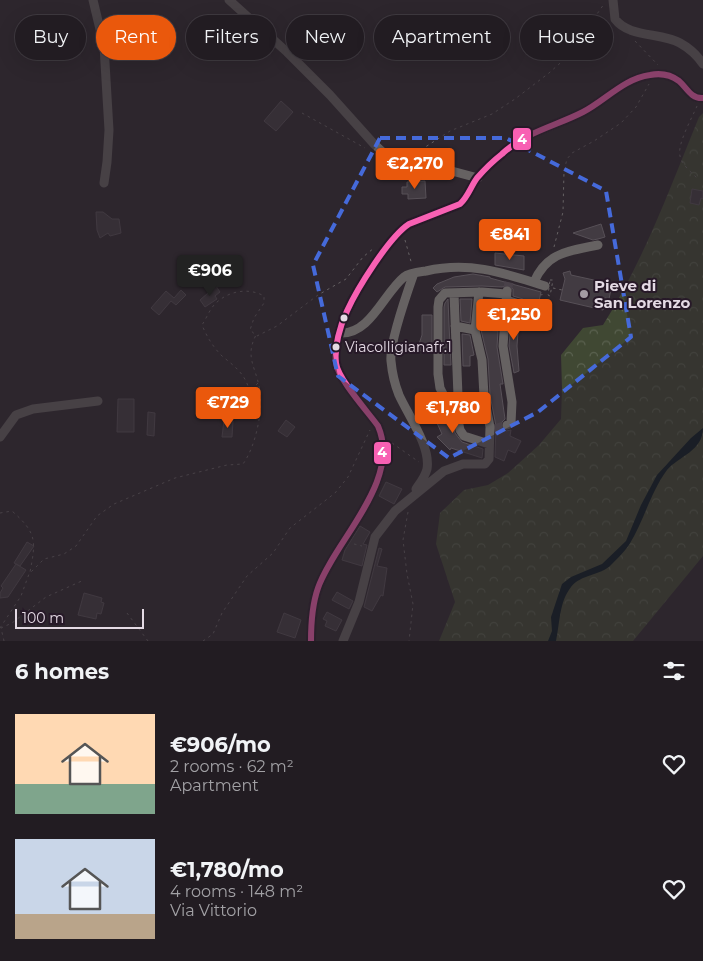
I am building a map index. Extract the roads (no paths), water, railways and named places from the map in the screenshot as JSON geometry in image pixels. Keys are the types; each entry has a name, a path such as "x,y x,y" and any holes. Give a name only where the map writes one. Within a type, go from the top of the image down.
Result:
{"street":[{"path":"93,0 104,46 109,130 104,183"},
{"path":"228,0 287,52 388,157 401,163 422,168 448,170 478,178"},
{"path":"613,0 615,19 622,26 630,30 681,43 693,52 703,64"},
{"path":"311,641 311,624 318,588 330,561 365,508 376,485 382,457 384,442 382,434 372,417 338,372 336,364 340,333 351,303 388,244 401,229 460,204 478,178 503,153 525,137 584,112 620,86 636,78 656,74 673,78 679,81 688,92 702,98"},
{"path":"534,282 546,262 564,252 598,245"},
{"path":"340,333 346,333 362,325 375,314 404,277 414,273 469,266 491,269 547,286"},
{"path":"411,497 424,477 427,468 427,458 421,439 398,393 391,360 403,306 414,273"},
{"path":"343,641 359,602 375,537 394,511 444,471 463,464 482,465 489,459 492,429 484,396 482,360 476,330 480,292"},
{"path":"455,404 443,394 440,388 438,374 439,300 449,293 480,292 506,295 519,304 521,312"},
{"path":"449,293 455,326 458,396 455,404 460,429 464,436 489,444"},
{"path":"506,295 503,346 512,402 510,423 507,425"},
{"path":"455,326 476,330"},
{"path":"0,437 16,415 33,409 98,401"}],"water":[{"path":"703,428 702,436 695,448 672,465 661,479 634,536 625,550 607,569 580,580 571,587 562,606 556,641 548,641 552,631 551,617 562,584 571,577 602,564 626,541 641,505 657,475 691,438"}],"tunnel":[{"path":"507,291 511,275"},
{"path":"494,429 507,425"}],"place":[{"name":"Pieve di San Lorenzo","path":"584,294"},
{"name":"Viacolligianafr.1","path":"336,347"}]}
